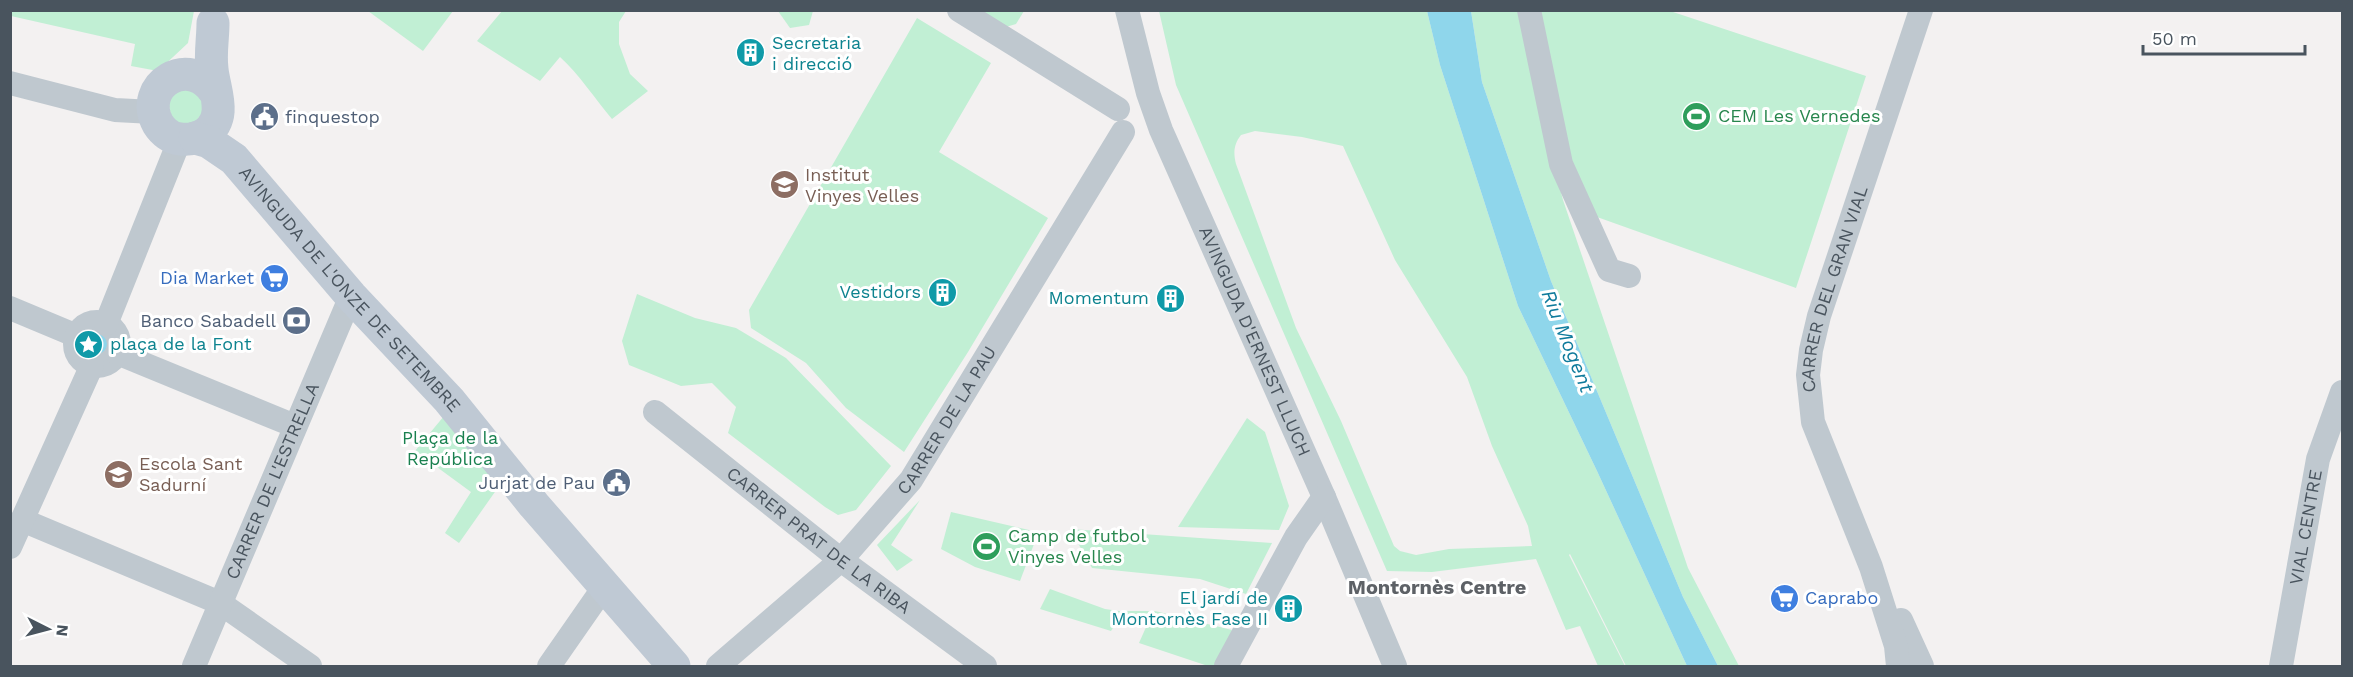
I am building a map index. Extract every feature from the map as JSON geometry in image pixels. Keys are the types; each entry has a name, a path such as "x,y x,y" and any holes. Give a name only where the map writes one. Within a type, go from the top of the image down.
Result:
{"street":[{"path":"959,10 1120,121 1133,138 1148,136 1161,130"},
{"name":"AVINGUDA D'ERNEST LLUCH","path":"1127,10 1148,93 1161,130 1324,497 1395,666"},
{"path":"1529,10 1561,164 1609,270 1629,276"},
{"name":"CARRER DEL GRAN VIAL","path":"1898,666 1896,646 1871,567 1813,422 1809,367 1819,316 1921,10"},
{"path":"215,16 201,50 155,94 153,112 160,128 167,134 209,142 234,159"},
{"path":"215,16 211,67 222,136 234,159"},
{"path":"106,324 187,139 212,128 217,102 206,81 200,76 177,75"},
{"path":"10,83 115,110 153,112"},
{"path":"1120,121 1124,102 1148,93"},
{"name":"CARRER DE LA PAU","path":"718,666 841,560 911,480 1120,121"},
{"name":"AVINGUDA DE L'ONZE DE SETEMBRE","path":"234,159 351,296 449,400 604,587 674,666"},
{"name":"CARRER DE L'ESTRELLA","path":"194,666 351,296"},
{"path":"10,308 76,336"},
{"path":"97,322 106,324 112,327 118,336 117,353 108,363 99,366 83,361 77,354 76,336 86,325 97,322"},
{"path":"117,353 295,426"},
{"path":"10,547 92,365"},
{"name":"VIAL CENTRE","path":"2281,666 2318,459 2343,392"},
{"name":"CARRER PRAT DE LA RIBA","path":"655,412 841,560 985,666"},
{"path":"1226,666 1296,537 1324,497"},
{"path":"22,520 220,603 310,666"},
{"name":"CARRER DEL GRAN VIAL","path":"1871,567 1895,607 1922,666"},
{"path":"549,666 604,587"}],"green space":[{"path":"11,10 194,11 188,43 158,71 131,66 135,44 11,16"},
{"path":"368,11 453,11 423,51"},
{"path":"502,11 626,11 619,22 619,44 630,74 648,91 612,119 560,57 540,81 477,41"},
{"path":"778,11 813,11 809,25 790,28"},
{"path":"969,11 1024,11 1016,24 999,29"},
{"path":"1159,11 1427,11 1440,65 1518,306 1687,666 1626,666 1570,554 1625,666 1598,666 1580,626 1566,630 1536,559 1432,572 1387,571 1176,85","holes":["1255,131 1302,137 1343,146 1395,260 1467,377 1492,446 1528,526 1532,546 1449,549 1416,555 1400,551 1394,546 1341,421 1296,328 1236,164 1235,148 1241,135"]},
{"name":"CEM Les Vernedes","path":"1471,11 1670,11 1866,76 1796,288 1597,217 1552,158 1563,200 1688,568 1739,666 1718,666 1683,597 1551,281 1482,82"},
{"path":"917,18 991,63 939,152 1048,218 968,352 904,452 846,408 806,363 751,328 749,310"},
{"path":"194,89 207,109 190,127 172,120 168,101 176,91"},
{"path":"637,294 695,318 736,328 786,358 891,466 856,510 838,515 728,433 736,407 712,383 681,386 629,365 622,341"},
{"name":"Plaça de la República","path":"449,410 504,479 459,543 445,533 471,492 415,451"},
{"path":"1247,418 1265,432 1289,506 1279,530 1178,527"},
{"path":"920,500 891,545 913,560 897,571 877,545"},
{"name":"Camp de futbol Vinyes Velles","path":"951,512 1029,530 1034,544 1020,581 975,567 941,549"},
{"path":"1070,529 1272,543 1246,594 1200,579 1092,568"},
{"path":"1050,589 1105,609 1155,611 1232,630 1217,666 1208,666 1139,643 1147,625 1116,623 1111,631 1040,609"}],"water":[{"name":"Riu Mogent","path":"1427,11 1471,11 1482,82 1551,281 1683,597 1718,666 1687,666 1518,306 1440,65"},
{"path":"98,329 109,334 114,345 109,356 98,361 87,356 82,345 87,334"}],"place":[{"name":"Secretaria i direcció","path":"751,53"},
{"name":"CEM Les Vernedes","path":"1697,116"},
{"name":"finquestop","path":"264,117"},
{"name":"Institut Vinyes Velles","path":"784,185"},
{"name":"Dia Market","path":"275,278"},
{"name":"Vestidors","path":"942,292"},
{"name":"Momentum","path":"1170,298"},
{"name":"Banco Sabadell","path":"297,321"},
{"name":"plaça de la Font","path":"89,344"},
{"name":"Escola Sant Sadurní","path":"118,474"},
{"name":"Jurjat de Pau","path":"616,483"},
{"name":"Camp de futbol Vinyes Velles","path":"987,546"},
{"name":"Caprabo","path":"1784,598"},
{"name":"El jardí de Montornès Fase II","path":"1289,608"}],"district":[{"name":"Montornès Centre","path":"1437,587"}]}
